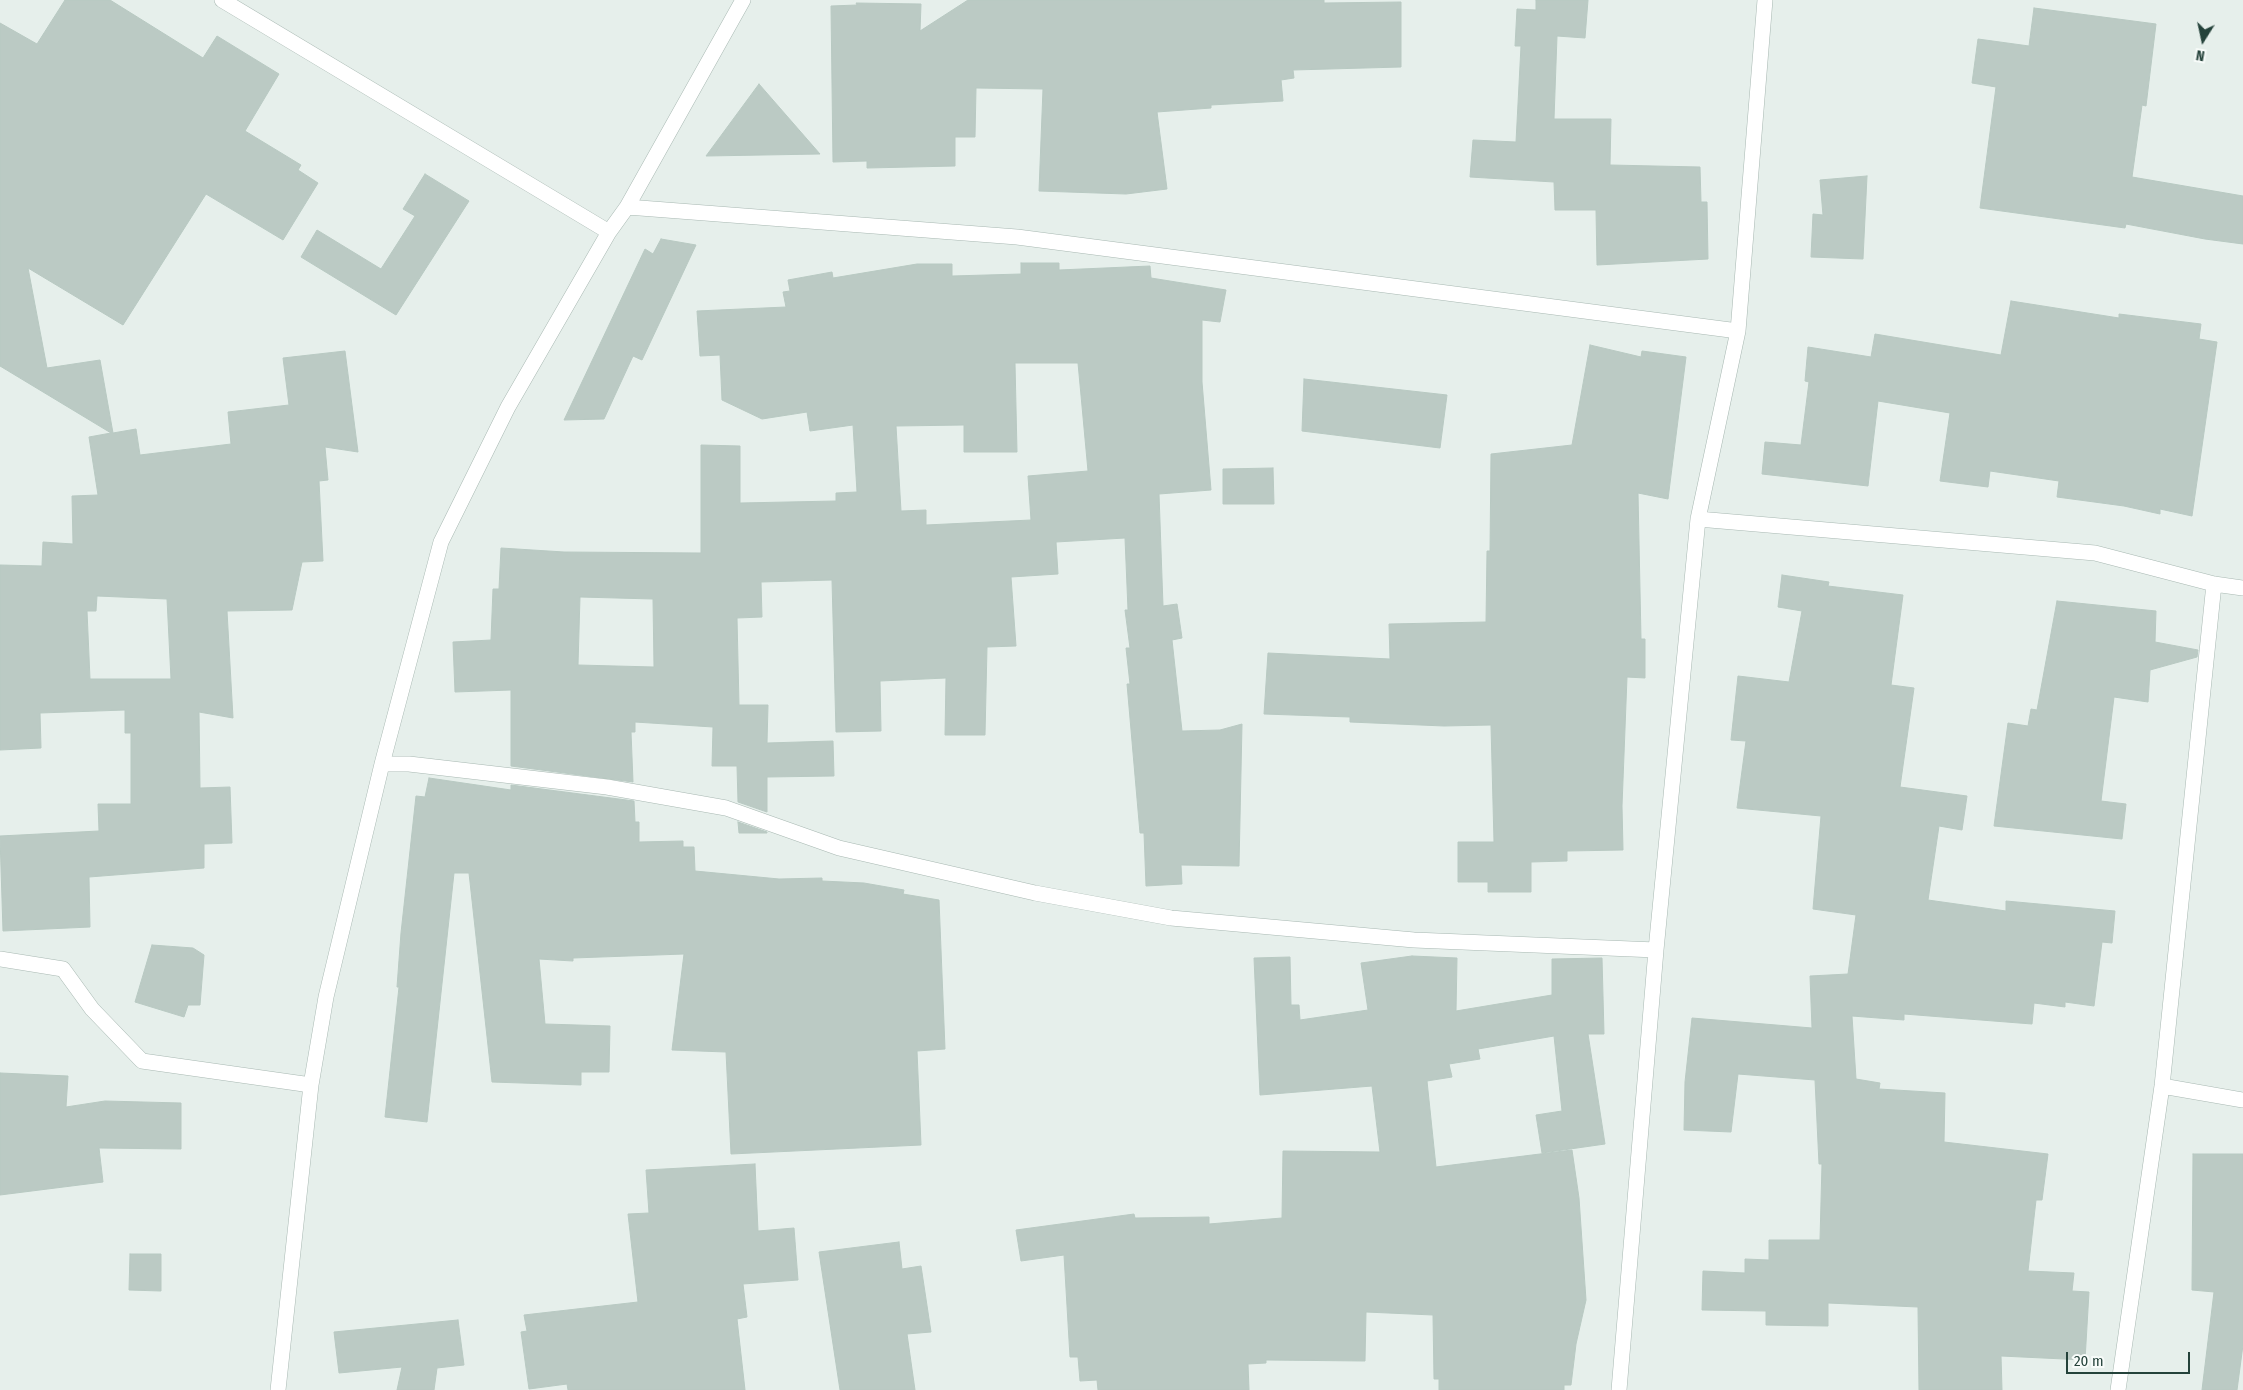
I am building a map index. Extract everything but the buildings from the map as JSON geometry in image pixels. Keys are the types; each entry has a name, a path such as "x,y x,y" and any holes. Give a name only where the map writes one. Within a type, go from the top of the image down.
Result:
{"street":[{"path":"222,0 609,232"},
{"path":"278,1390 312,1085 326,997 382,764 441,542 508,408 609,232 627,207 743,0"},
{"path":"1620,1390 1656,950 1698,518 1738,331 1765,0"},
{"path":"627,207 1017,238 1738,331"},
{"path":"1698,518 2095,553 2214,584 2243,588"},
{"path":"2118,1390 2162,1086 2214,584"},
{"path":"382,764 409,764 607,787 726,808 839,848 1036,893 1172,918 1414,940 1656,950"},
{"path":"0,959 62,969 92,1009 142,1061 312,1085"},
{"path":"2162,1086 2243,1100"}]}
